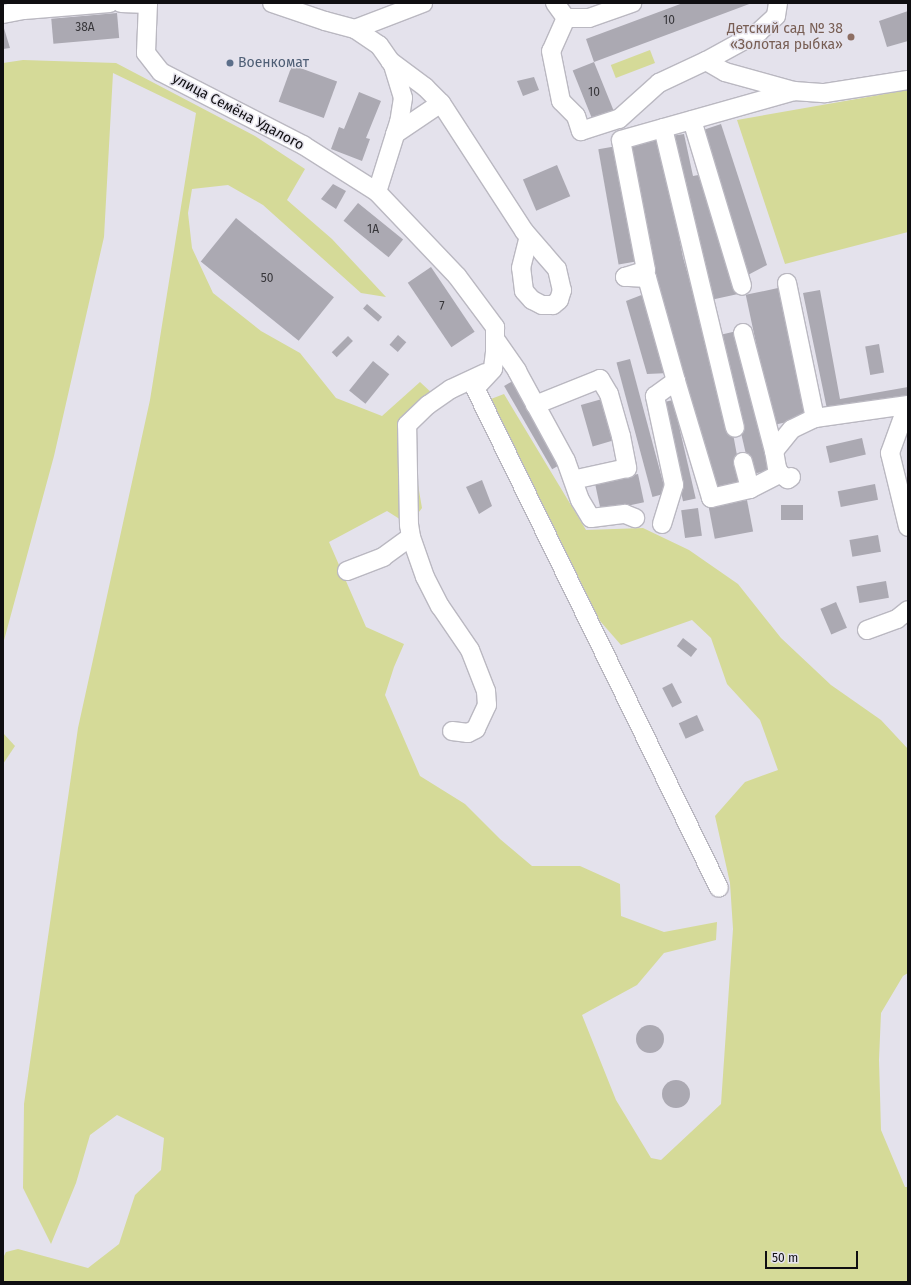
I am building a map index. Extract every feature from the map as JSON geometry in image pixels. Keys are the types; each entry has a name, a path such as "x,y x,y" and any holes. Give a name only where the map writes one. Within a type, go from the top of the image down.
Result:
{"street":[{"path":"3,14 24,10 110,3"},
{"path":"121,3 148,4"},
{"path":"272,3 325,22 355,29 379,45 390,61 403,98 395,134 377,192"},
{"path":"355,29 423,3"},
{"path":"555,3 566,18"},
{"path":"566,18 589,18 632,3"},
{"path":"566,18 551,51 561,101 576,116 581,131 619,119 659,83 706,61 759,32 776,16 778,3"},
{"name":"улица Семёна Удалого","path":"148,4 146,54 161,72 303,145 377,192 461,282 495,327 493,369"},
{"path":"390,61 425,87 441,103 529,237"},
{"path":"706,61 725,72 794,91 825,93 908,80"},
{"path":"743,333 774,450 777,468 786,476 750,490 711,498 647,278 626,277 646,270 621,140 794,91"},
{"path":"395,134 441,103"},
{"path":"692,120 742,286"},
{"path":"663,128 735,427"},
{"path":"787,283 815,418"},
{"path":"495,339 535,405 566,461 580,500 590,518 625,514 634,518"},
{"path":"493,369 475,388 720,888"},
{"path":"452,731 468,733 476,729 487,705 486,691 470,650 440,606 424,576 411,537 409,525 407,425 428,404 451,389 493,369"},
{"path":"535,405 600,379 609,394 621,436 627,468 573,480"},
{"path":"662,524 674,485 655,396 676,381"},
{"path":"774,450 792,429 815,418 907,405 890,453 908,527"},
{"path":"743,462 750,490"},
{"path":"347,571 383,557 411,537"},
{"path":"867,630 897,619 908,610"}],"green space":[{"path":"650,50 655,63 616,78 611,65"},
{"path":"23,60 116,63 255,136 305,169 287,200 332,239 386,297 361,293 263,205 228,185 192,189 188,213 192,248 213,293 261,331 300,353 336,398 382,416 420,382 434,395 409,433 422,508 409,525 387,511 329,542 366,627 404,644 394,667 385,695 420,776 465,804 500,839 532,866 580,866 620,884 621,916 664,932 717,922 716,940 664,953 637,985 582,1015 616,1100 651,1158 661,1160 721,1104 733,929 730,883 715,816 745,782 778,770 760,720 727,684 711,638 692,620 621,645 600,621 491,399 504,394 586,530 643,528 689,550 738,584 781,638 831,685 881,720 908,749 908,973 903,976 881,1013 879,1060 881,1130 905,1187 908,1187 908,1282 3,1282 3,1258 6,1252 18,1249 88,1268 119,1244 135,1195 161,1170 164,1138 117,1115 90,1135 76,1183 51,1244 23,1188 24,1104 78,728 150,400 196,113 113,73 104,237 54,456 3,644 3,63"},
{"path":"908,90 908,232 785,264 737,120"},
{"path":"3,733 15,746 3,764"}],"building":[{"path":"683,3 752,3 594,62 586,39"},
{"path":"908,11 908,41 887,47 879,21"},
{"path":"117,13 119,38 53,44 51,19"},
{"path":"3,25 10,48 3,49"},
{"path":"594,62 616,116 594,124 573,71"},
{"path":"292,65 337,81 324,118 279,102"},
{"path":"534,77 539,90 523,96 517,81"},
{"path":"359,92 381,101 366,138 370,139 362,161 331,149 339,127 344,129"},
{"path":"721,124 767,265 746,276 703,130"},
{"path":"684,134 693,176 704,174 738,294 706,301 671,136"},
{"path":"660,140 683,257 704,333 728,407 742,482 714,490 652,264 629,145"},
{"path":"617,146 637,261 619,265 598,149"},
{"path":"557,165 570,196 536,211 523,179"},
{"path":"333,184 346,191 336,209 321,199"},
{"path":"358,203 403,240 389,257 344,221"},
{"path":"236,218 334,297 299,341 201,262"},
{"path":"431,267 475,332 451,347 408,283"},
{"path":"778,288 806,418 773,425 746,295"},
{"path":"820,290 840,399 908,387 908,402 828,414 803,293"},
{"path":"644,294 669,373 647,374 626,301"},
{"path":"367,304 382,317 378,322 363,309"},
{"path":"737,331 769,470 751,475 718,335"},
{"path":"398,335 406,342 398,352 389,345"},
{"path":"348,336 353,341 337,357 332,352"},
{"path":"879,344 884,373 870,375 865,346"},
{"path":"630,359 666,493 652,497 616,363"},
{"path":"373,361 389,374 365,404 349,391"},
{"path":"518,378 566,461 552,469 504,386"},
{"path":"602,399 614,440 593,446 581,405"},
{"path":"673,400 696,498 683,501 660,403"},
{"path":"862,438 866,455 830,463 826,446"},
{"path":"638,474 644,502 601,512 595,483"},
{"path":"482,480 492,506 479,514 466,487"},
{"path":"875,484 878,500 841,507 838,491"},
{"path":"747,500 753,531 715,539 709,507"},
{"path":"781,505 803,505 803,520 781,520"},
{"path":"698,508 702,536 685,538 681,510"},
{"path":"878,535 881,552 852,557 849,540"},
{"path":"886,581 889,598 859,603 856,586"},
{"path":"836,602 847,628 831,634 820,609"},
{"path":"683,638 697,649 691,657 677,646"},
{"path":"672,683 682,703 672,708 662,688"},
{"path":"697,715 704,731 686,739 679,723"},
{"path":"650,1025 660,1029 664,1039 660,1049 650,1053 640,1049 636,1039 640,1029"},
{"path":"676,1080 686,1084 690,1094 686,1104 676,1108 666,1104 662,1094 666,1084"}],"place":[{"name":"Детский сад № 38 «Золотая рыбка»","path":"851,37"},
{"name":"Военкомат","path":"230,63"}]}
